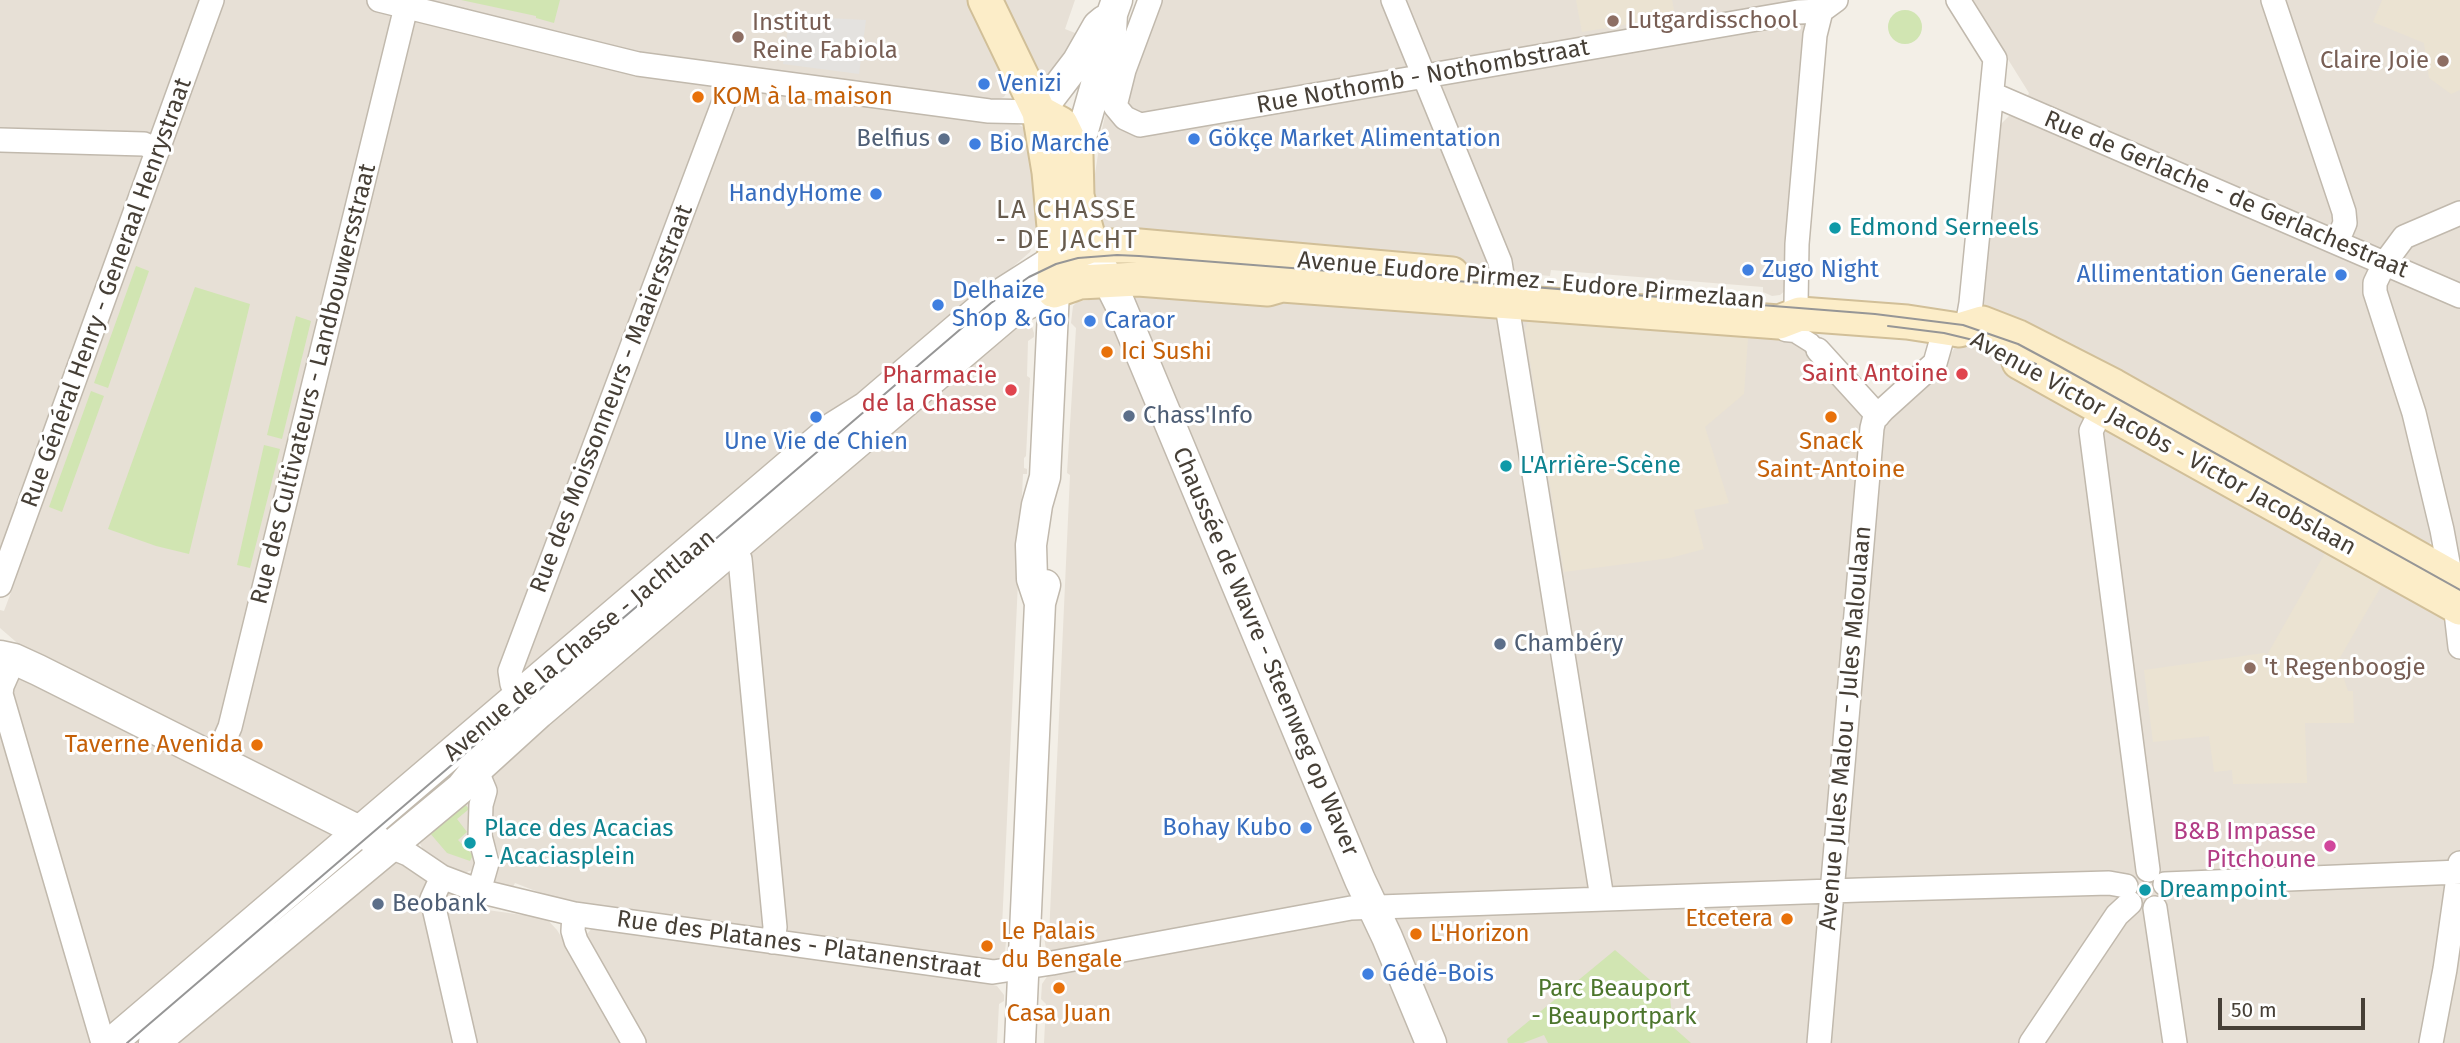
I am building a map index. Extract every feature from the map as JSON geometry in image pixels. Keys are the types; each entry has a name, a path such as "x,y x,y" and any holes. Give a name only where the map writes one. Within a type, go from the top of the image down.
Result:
{"main road":[{"name":"Chaussée de Wavre - Steenweg op Waver","path":"985,0 1039,112 1061,124 1076,155 1077,196 1091,246"},
{"path":"1039,112 1049,172 1055,275"},
{"name":"Avenue Eudore Pirmez - Eudore Pirmezlaan","path":"1055,275 1091,246 1139,246 1236,254 1504,290"},
{"name":"Avenue Eudore Pirmez - Eudore Pirmezlaan","path":"1055,275 1080,282 1138,279 1268,289 1282,285 1504,290 1780,302 1801,334 1935,334"},
{"name":"Avenue Victor Jacobs - Victor Jacobslaan","path":"1935,334 1974,345 2108,398 2456,593"}],"street":[{"name":"Rue Général Henry - Generaal Henrystraat","path":"0,586 212,0"},
{"path":"379,0 638,64 989,111 1039,112 1086,50 1098,26 1115,4"},
{"name":"Rue Nothomb - Nothombstraat","path":"1150,0 1124,70 1115,106 1125,118 1140,125 1828,6"},
{"path":"1393,0 1500,262 1602,898"},
{"path":"1828,6 1815,35 1797,244 1796,304 1801,334 1878,416 1935,363 1935,334 1968,320 1995,59 1958,0"},
{"path":"2273,0 2344,212 2345,223 2337,242"},
{"path":"1076,155 1111,32 1115,4"},
{"name":"Rue des Cultivateurs - Landbouwersstraat","path":"216,759 230,726 406,7"},
{"name":"Rue des Moissonneurs - Maaiersstraat","path":"530,704 512,684 510,671 726,96 729,76"},
{"name":"Rue de Gerlache - de Gerlachestraat","path":"1992,94 2460,296"},
{"path":"0,140 144,145 158,150"},
{"path":"2460,213 2404,237 2384,264 2375,283 2375,292 2414,413 2442,530 2456,593 2460,647"},
{"name":"Chaussée de Wavre - Steenweg op Waver","path":"1091,246 1120,304 1431,1043"},
{"path":"1020,1043 1040,603 1047,580 1051,547 1051,508 1045,477 1055,275"},
{"name":"Avenue de la Chasse - Jachtlaan","path":"111,1043 361,831 530,704 726,536 1055,275"},
{"path":"2108,398 2091,431 2157,877 2165,898 2155,908 2142,910 2128,894"},
{"name":"Avenue Jules Malou - Jules Maloulaan","path":"1819,1043 1872,428 1878,416"},
{"path":"726,536 740,559 775,927 773,942"},
{"path":"103,1043 1,694 5,652 408,854 442,877 478,891 574,914 573,931 576,941 634,1043"},
{"name":"Avenue de la Chasse - Jachtlaan","path":"154,1043 461,788 530,704"},
{"path":"473,773 480,779 485,791 481,805 480,836 487,863 478,891"},
{"path":"2031,1043 2117,915 2128,894 2132,875 2142,870 2157,877 2460,869 2431,1043"},
{"path":"442,877 432,900 465,1043"},
{"name":"Rue des Platanes - Platanenstraat","path":"574,914 993,972 1351,908 2109,883 2128,894"},
{"path":"2155,908 2175,1043"}],"shaded area":[{"path":"0,0 1075,0 1065,29 1080,35 1055,75 1037,76 1010,87 1004,97 998,99 996,122 1018,124 1024,128 1039,161 1035,240 1030,252 923,344 901,357 364,818 30,654 0,628 0,610 4,611 16,579 13,572 0,571"},
{"path":"1140,0 1827,0 1808,15 1803,45 1784,270 1790,271 1787,289 1780,295 1772,296 1763,292 1763,287 1551,270 1550,276 1520,273 1509,267 1487,271 1114,237 1103,228 1091,199 1102,129 1115,73"},
{"name":"Lutgardisschool","path":"1576,0 1672,0 1675,16 1582,32"},
{"path":"1971,0 2460,0 2460,569 2433,538 2428,546 1983,318 1980,284 1985,284 1987,262 1982,261 1983,254 1988,254 1999,126 2009,116 2019,116 2029,93"},
{"name":"Claire Joie","path":"2382,0 2460,0 2460,90 2451,94 2429,78 2424,43 2373,22"},
{"path":"790,13 827,14 827,18 866,20 859,74 783,64"},
{"path":"1138,286 1514,318 1790,329 1880,423 1947,360 1955,347 1975,346 2000,357 1998,362 2056,395 2428,596 2460,636 2460,1043 1044,1043 1046,1004 1041,999 1042,984 1048,975 1051,953 1046,949 1044,937 1049,936 1070,475 1067,473 1076,328 1071,323 1073,306 1077,302 1101,298 1130,299"},
{"path":"1019,320 1032,327 1034,337 1028,341 1027,376 1030,378 1024,458 1027,474 1023,474 1002,927 1007,931 1005,952 1000,962 988,964 985,983 997,986 1004,995 1004,1001 999,1004 997,1043 168,1043 386,858 400,862 445,893 453,893 471,902 473,908 523,915 525,910 544,916 565,943 587,939 587,934 593,927 599,925 602,906 551,897 515,883 512,889 494,881 492,872 495,861 500,859 492,834 491,818 497,794 486,776"},
{"path":"1536,320 1748,338 1744,394 1705,427 1729,503 1694,510 1704,549 1670,558 1564,572 1525,330 1527,323"},
{"name":"'t Regenboogje","path":"2325,553 2382,585 2338,661 2348,691 2353,691 2354,723 2305,723 2307,783 2233,784 2232,770 2214,772 2209,736 2153,742 2144,670 2264,653 2267,655"},
{"path":"19,676 38,680 41,688 322,830 327,826 335,834 111,1026 109,1024 93,1043 0,1043 0,708 8,689"},
{"path":"470,785 478,868 464,873 447,866 423,850 417,837"}],"green space":[{"path":"461,0 560,0 554,23 536,16"},
{"path":"1905,10 1917,15 1922,27 1917,39 1905,44 1893,39 1888,27 1893,15"},
{"path":"136,266 149,271 108,388 94,383"},
{"path":"195,287 250,304 189,554 108,529"},
{"path":"296,316 311,321 282,439 267,435"},
{"path":"91,391 104,396 62,512 49,507"},
{"path":"264,445 280,449 250,568 237,565"},
{"path":"463,802 469,809 457,819 467,832 458,840 473,855 470,861 447,853 429,832"},
{"name":"Parc Beauport - Beauportpark","path":"1615,950 1670,997 1673,1027 1691,1043 1548,1043 1544,1035 1523,1043 1508,1043 1507,1039"}],"tram line":[{"path":"127,1043 991,303 1029,277 1056,264 1078,258 1139,256 1875,314 1963,325 2018,344 2460,590"},
{"path":"1888,326 1969,339 2036,364"}],"place":[{"name":"Lutgardisschool","path":"1613,21"},
{"name":"Institut Reine Fabiola","path":"738,37"},
{"name":"Claire Joie","path":"2443,61"},
{"name":"Venizi","path":"984,84"},
{"name":"KOM à la maison","path":"698,97"},
{"name":"Belfius","path":"944,139"},
{"name":"Gökçe Market Alimentation","path":"1194,139"},
{"name":"Bio Marché","path":"975,144"},
{"name":"HandyHome","path":"876,194"},
{"name":"Edmond Serneels","path":"1835,228"},
{"name":"Zugo Night","path":"1748,270"},
{"name":"Allimentation Generale","path":"2341,275"},
{"name":"Delhaize Shop & Go","path":"938,305"},
{"name":"Caraor","path":"1090,321"},
{"name":"Ici Sushi","path":"1107,352"},
{"name":"Saint Antoine","path":"1962,374"},
{"name":"Pharmacie de la Chasse","path":"1011,390"},
{"name":"Chass'Info","path":"1129,416"},
{"name":"Une Vie de Chien","path":"816,417"},
{"name":"Snack Saint-Antoine","path":"1831,417"},
{"name":"L'Arrière-Scène","path":"1506,466"},
{"name":"Chambéry","path":"1500,644"},
{"name":"'t Regenboogje","path":"2250,668"},
{"name":"Taverne Avenida","path":"257,745"},
{"name":"Bohay Kubo","path":"1306,828"},
{"name":"Place des Acacias - Acaciasplein","path":"470,843"},
{"name":"B&B Impasse Pitchoune","path":"2330,846"},
{"name":"Dreampoint","path":"2145,890"},
{"name":"Beobank","path":"378,904"},
{"name":"Etcetera","path":"1787,919"},
{"name":"L'Horizon","path":"1416,934"},
{"name":"Le Palais du Bengale","path":"987,946"},
{"name":"Gédé-Bois","path":"1368,974"},
{"name":"Casa Juan","path":"1059,988"}],"district":[{"name":"LA CHASSE - DE JACHT","path":"1067,226"}]}
